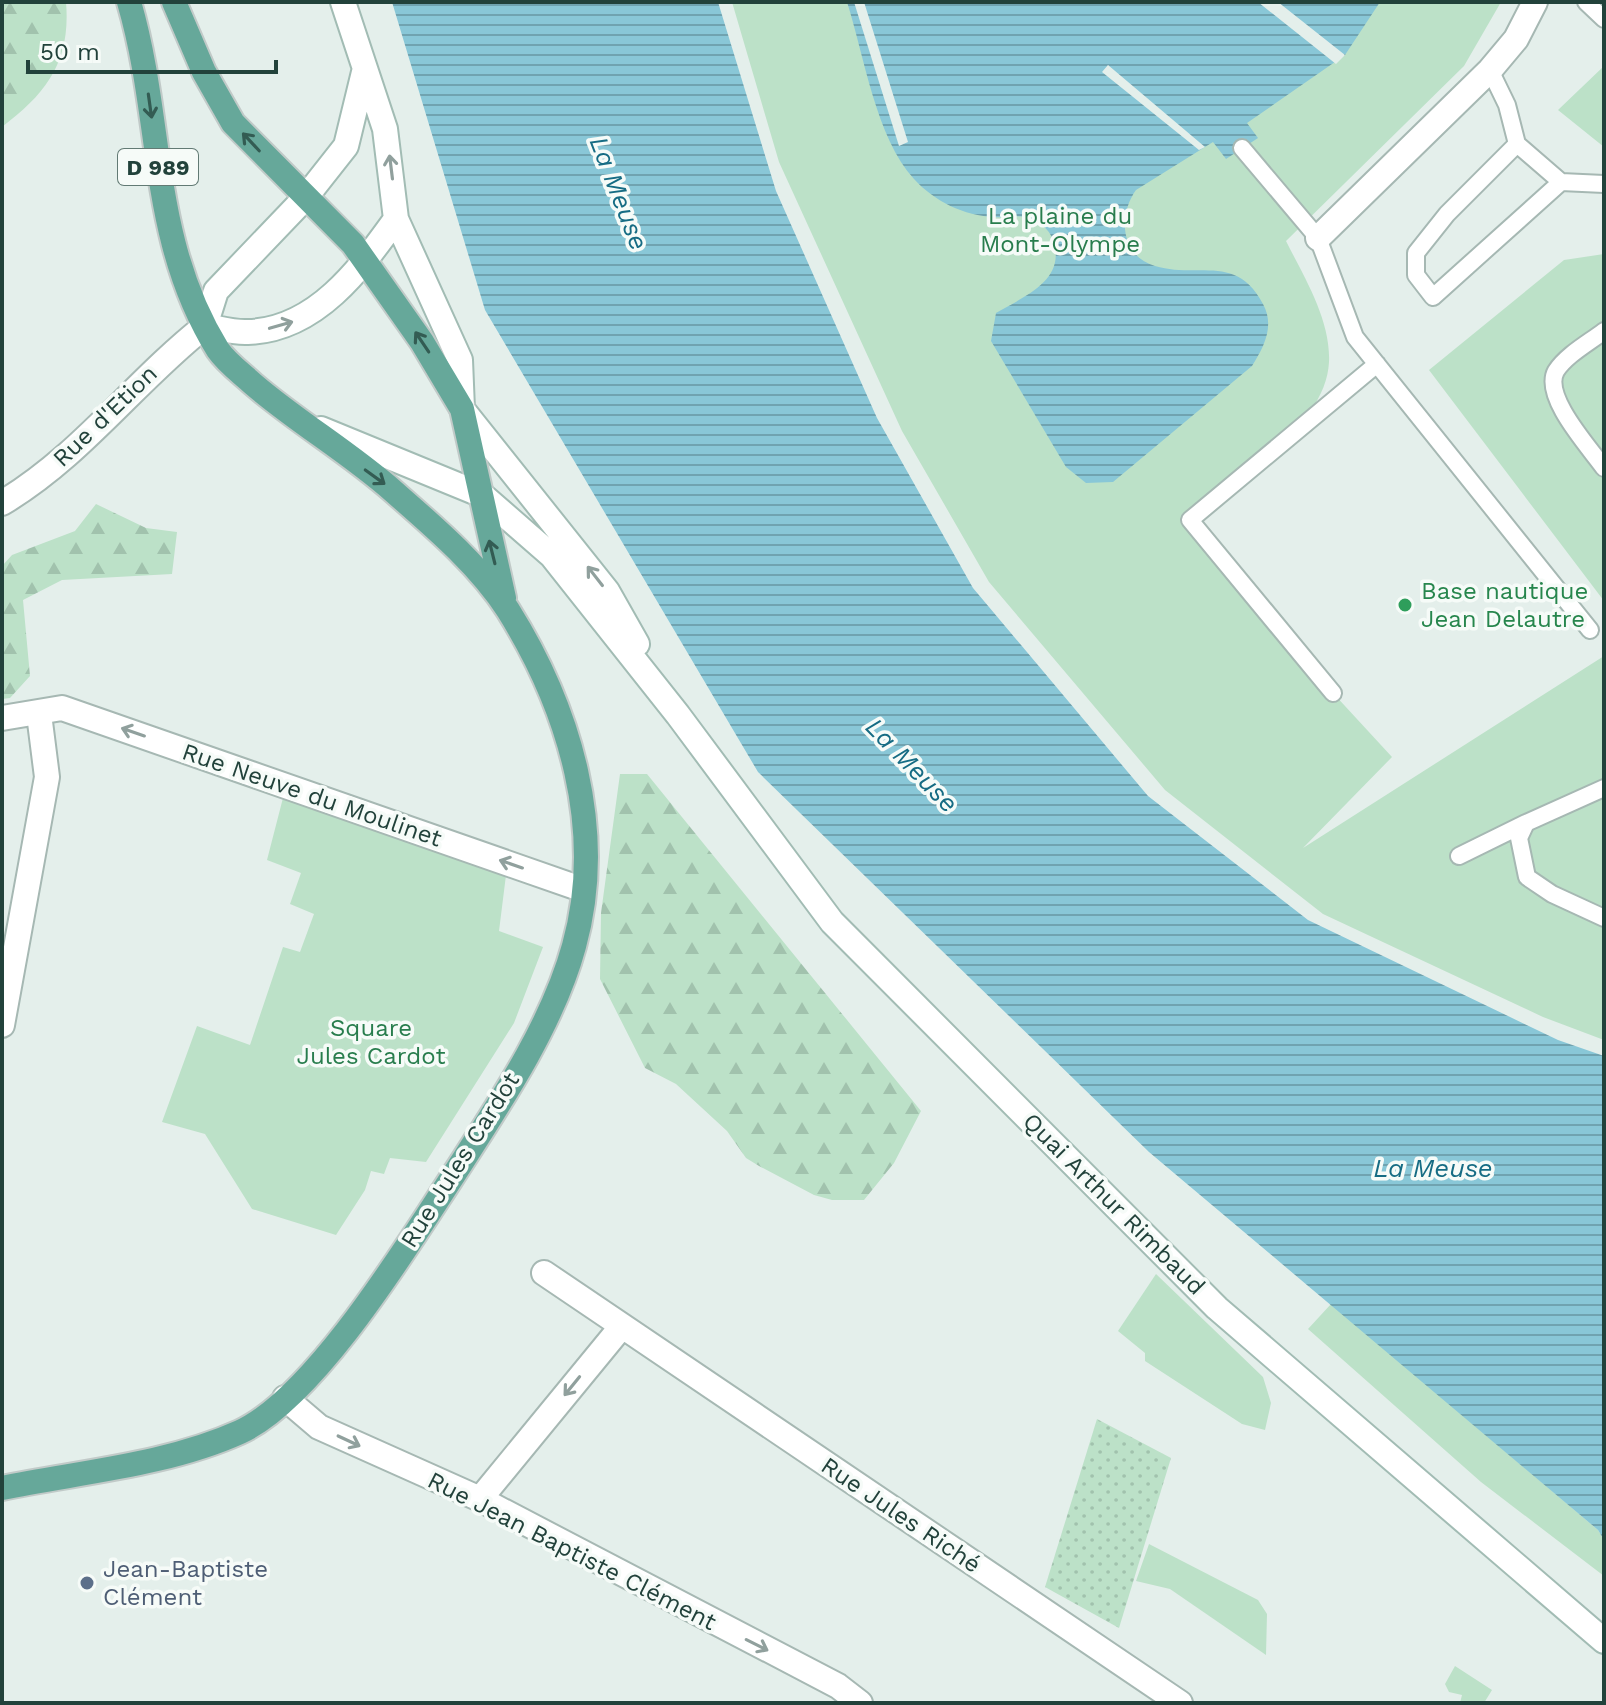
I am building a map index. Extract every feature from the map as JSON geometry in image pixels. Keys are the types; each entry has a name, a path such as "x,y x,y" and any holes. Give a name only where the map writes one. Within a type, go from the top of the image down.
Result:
{"main road":[{"name":"D 989","path":"129,2 148,93 165,219 187,295 222,356 289,415"},
{"name":"D 989","path":"174,2 204,72 233,123 305,198"},
{"name":"Rue Jules Cardot","path":"305,198 353,244 422,342 462,409 506,608"},
{"name":"Rue Jules Cardot","path":"2,1488 175,1454 244,1431 311,1375 393,1267 497,1106 560,990 575,944 584,890 585,825 576,761 547,681 506,608 473,567 389,487 289,415"}],"street":[{"path":"343,2 385,129 396,219 460,360 462,409"},
{"path":"1318,238 1490,70 1516,39 1535,2"},
{"path":"364,72 346,146 305,198 216,291 205,326 247,332 290,324 344,286 396,219"},
{"name":"Rue d'Etion","path":"2,503 36,483 97,429 149,371 205,326"},
{"name":"Quai Arthur Rimbaud","path":"462,409 607,591 678,715"},
{"name":"Quai Arthur Rimbaud","path":"289,415 482,495 552,556 678,715 832,922 1217,1308 1604,1641"},
{"name":"Rue Neuve du Moulinet","path":"2,718 62,708 584,890"},
{"path":"2,1025 47,777 39,714"},
{"name":"Rue Jules Riché","path":"544,1273 1180,1703"},
{"path":"480,1499 622,1326"},
{"name":"Rue Jean Baptiste Clément","path":"285,1398 319,1427 480,1499 833,1694 860,1703"}],"lane":[{"path":"1586,2 1604,19"},
{"path":"1490,70 1507,105 1517,144 1561,182 1604,184"},
{"path":"1517,144 1447,214 1416,253 1416,275 1433,297 1561,182"},
{"path":"1242,148 1318,238 1355,337 1590,630"},
{"path":"1604,331 1559,367 1552,384 1555,399 1604,468"},
{"path":"1333,693 1190,520 1377,364"},
{"path":"1459,856 1604,788"},
{"path":"1526,823 1519,838 1527,877 1552,894 1604,918"}],"green space":[{"path":"2,2 66,2 67,23 60,59 53,74 32,101 2,127"},
{"name":"La plaine du Mont-Olympe","path":"732,2 1501,2 1464,66 1286,241 1315,299 1326,330 1329,362 1324,386 1296,430 1276,451 1191,520 1333,693 1392,757 1303,848 1604,656 1604,1040 1543,1017 1323,914 1165,790 989,582 902,431 779,162"},
{"path":"1604,66 1604,147 1558,110"},
{"path":"1604,254 1604,601 1429,370 1564,260"},
{"path":"96,504 146,528 177,532 172,574 62,580 23,600 30,676 10,698 2,699 2,566 12,555 75,531"},
{"path":"620,774 647,774 921,1111 894,1163 864,1200 832,1200 814,1195 759,1166 746,1158 727,1131 676,1084 645,1068 600,979 601,913"},
{"name":"Square Jules Cardot","path":"284,794 506,875 499,931 543,947 514,1023 426,1162 390,1158 384,1174 371,1171 365,1190 336,1235 252,1209 205,1134 162,1122 197,1026 250,1045 283,947 300,952 314,914 290,904 301,873 267,860"},
{"path":"1156,1274 1263,1377 1271,1403 1265,1430 1242,1424 1145,1361 1145,1353 1118,1331"},
{"path":"1331,1304 1598,1530 1604,1540 1604,1576 1481,1482 1308,1329"},
{"path":"1097,1419 1171,1458 1119,1628 1045,1587"},
{"path":"1149,1544 1258,1600 1267,1614 1266,1655 1170,1589 1136,1581"},
{"path":"1455,1666 1492,1690 1484,1703 1460,1703 1462,1695 1449,1692 1445,1684"}],"water":[{"name":"La Meuse","path":"392,2 718,2 776,191 877,418 973,588 1148,796 1308,920 1558,1040 1604,1056 1604,1540 1598,1530 1149,1152 758,772 485,310"},
{"path":"847,2 1380,2 1345,55 1247,123 1258,138 1226,159 1213,142 1136,190 1130,200 1126,211 1126,234 1129,244 1143,261 1171,269 1215,271 1241,278 1263,304 1268,328 1264,344 1252,366 1113,482 1086,483 1066,467 991,341 996,313 1030,293 1049,276 1056,254 1049,232 1025,217 983,216 961,210 940,200 914,179 890,142 881,119"}],"pier":[{"path":"854,2 864,2 908,142 899,146"},
{"path":"1258,2 1278,2 1345,55 1336,64"},
{"path":"1108,65 1205,147 1199,150 1102,72"}],"place":[{"name":"Base nautique Jean Delautre","path":"1405,605"},
{"name":"Jean-Baptiste Clément","path":"87,1583"}]}
